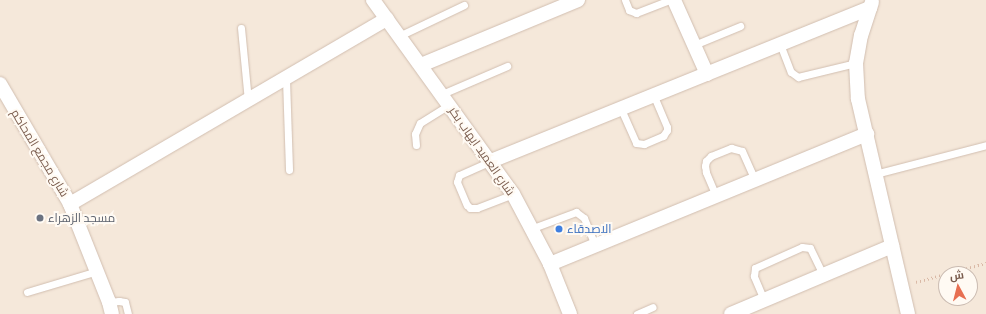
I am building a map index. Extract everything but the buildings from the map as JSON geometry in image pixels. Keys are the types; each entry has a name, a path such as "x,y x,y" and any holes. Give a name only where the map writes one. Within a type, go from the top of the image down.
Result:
{"street":[{"name":"شارع العميد ايهاب بكر","path":"373,0 491,161 513,194 533,228 550,264 570,314"},
{"path":"420,65 578,0"},
{"path":"674,0 707,74"},
{"path":"491,161 780,44 871,4"},
{"path":"871,4 861,35 856,63 858,99 908,314"},
{"path":"70,204 387,19"},
{"name":"شارع مجمع المحاكم","path":"0,84 4,101 70,204 111,308"},
{"path":"550,264 867,134"},
{"path":"731,314 892,246"}],"lane":[{"path":"625,0 629,10 636,13 670,0"},
{"path":"399,36 464,5"},
{"path":"694,45 740,26"},
{"path":"241,28 248,101"},
{"path":"780,44 792,72 798,77 856,63"},
{"path":"416,145 415,134 420,123 446,100 507,66"},
{"path":"286,79 289,170"},
{"path":"621,109 636,143 644,144 664,136 667,130 654,96"},
{"path":"876,174 986,145"},
{"path":"716,196 705,166 706,160 711,156 731,148 742,150 755,180"},
{"path":"491,161 458,175 457,182 467,205 470,208 477,208 513,194"},
{"path":"533,228 576,212 584,218 595,246"},
{"path":"764,300 754,276 755,268 802,247 810,248 823,276"},
{"path":"27,292 97,271"},
{"path":"111,308 122,301 125,302 128,314"},
{"path":"636,314 653,307"}],"path":[{"path":"902,285 986,263"}],"shaded area":[{"path":"0,0 986,0 986,314 0,314"}],"place":[{"name":"مسجد الزهراء","path":"40,218"},
{"name":"الاصدقاء","path":"559,229"}]}
